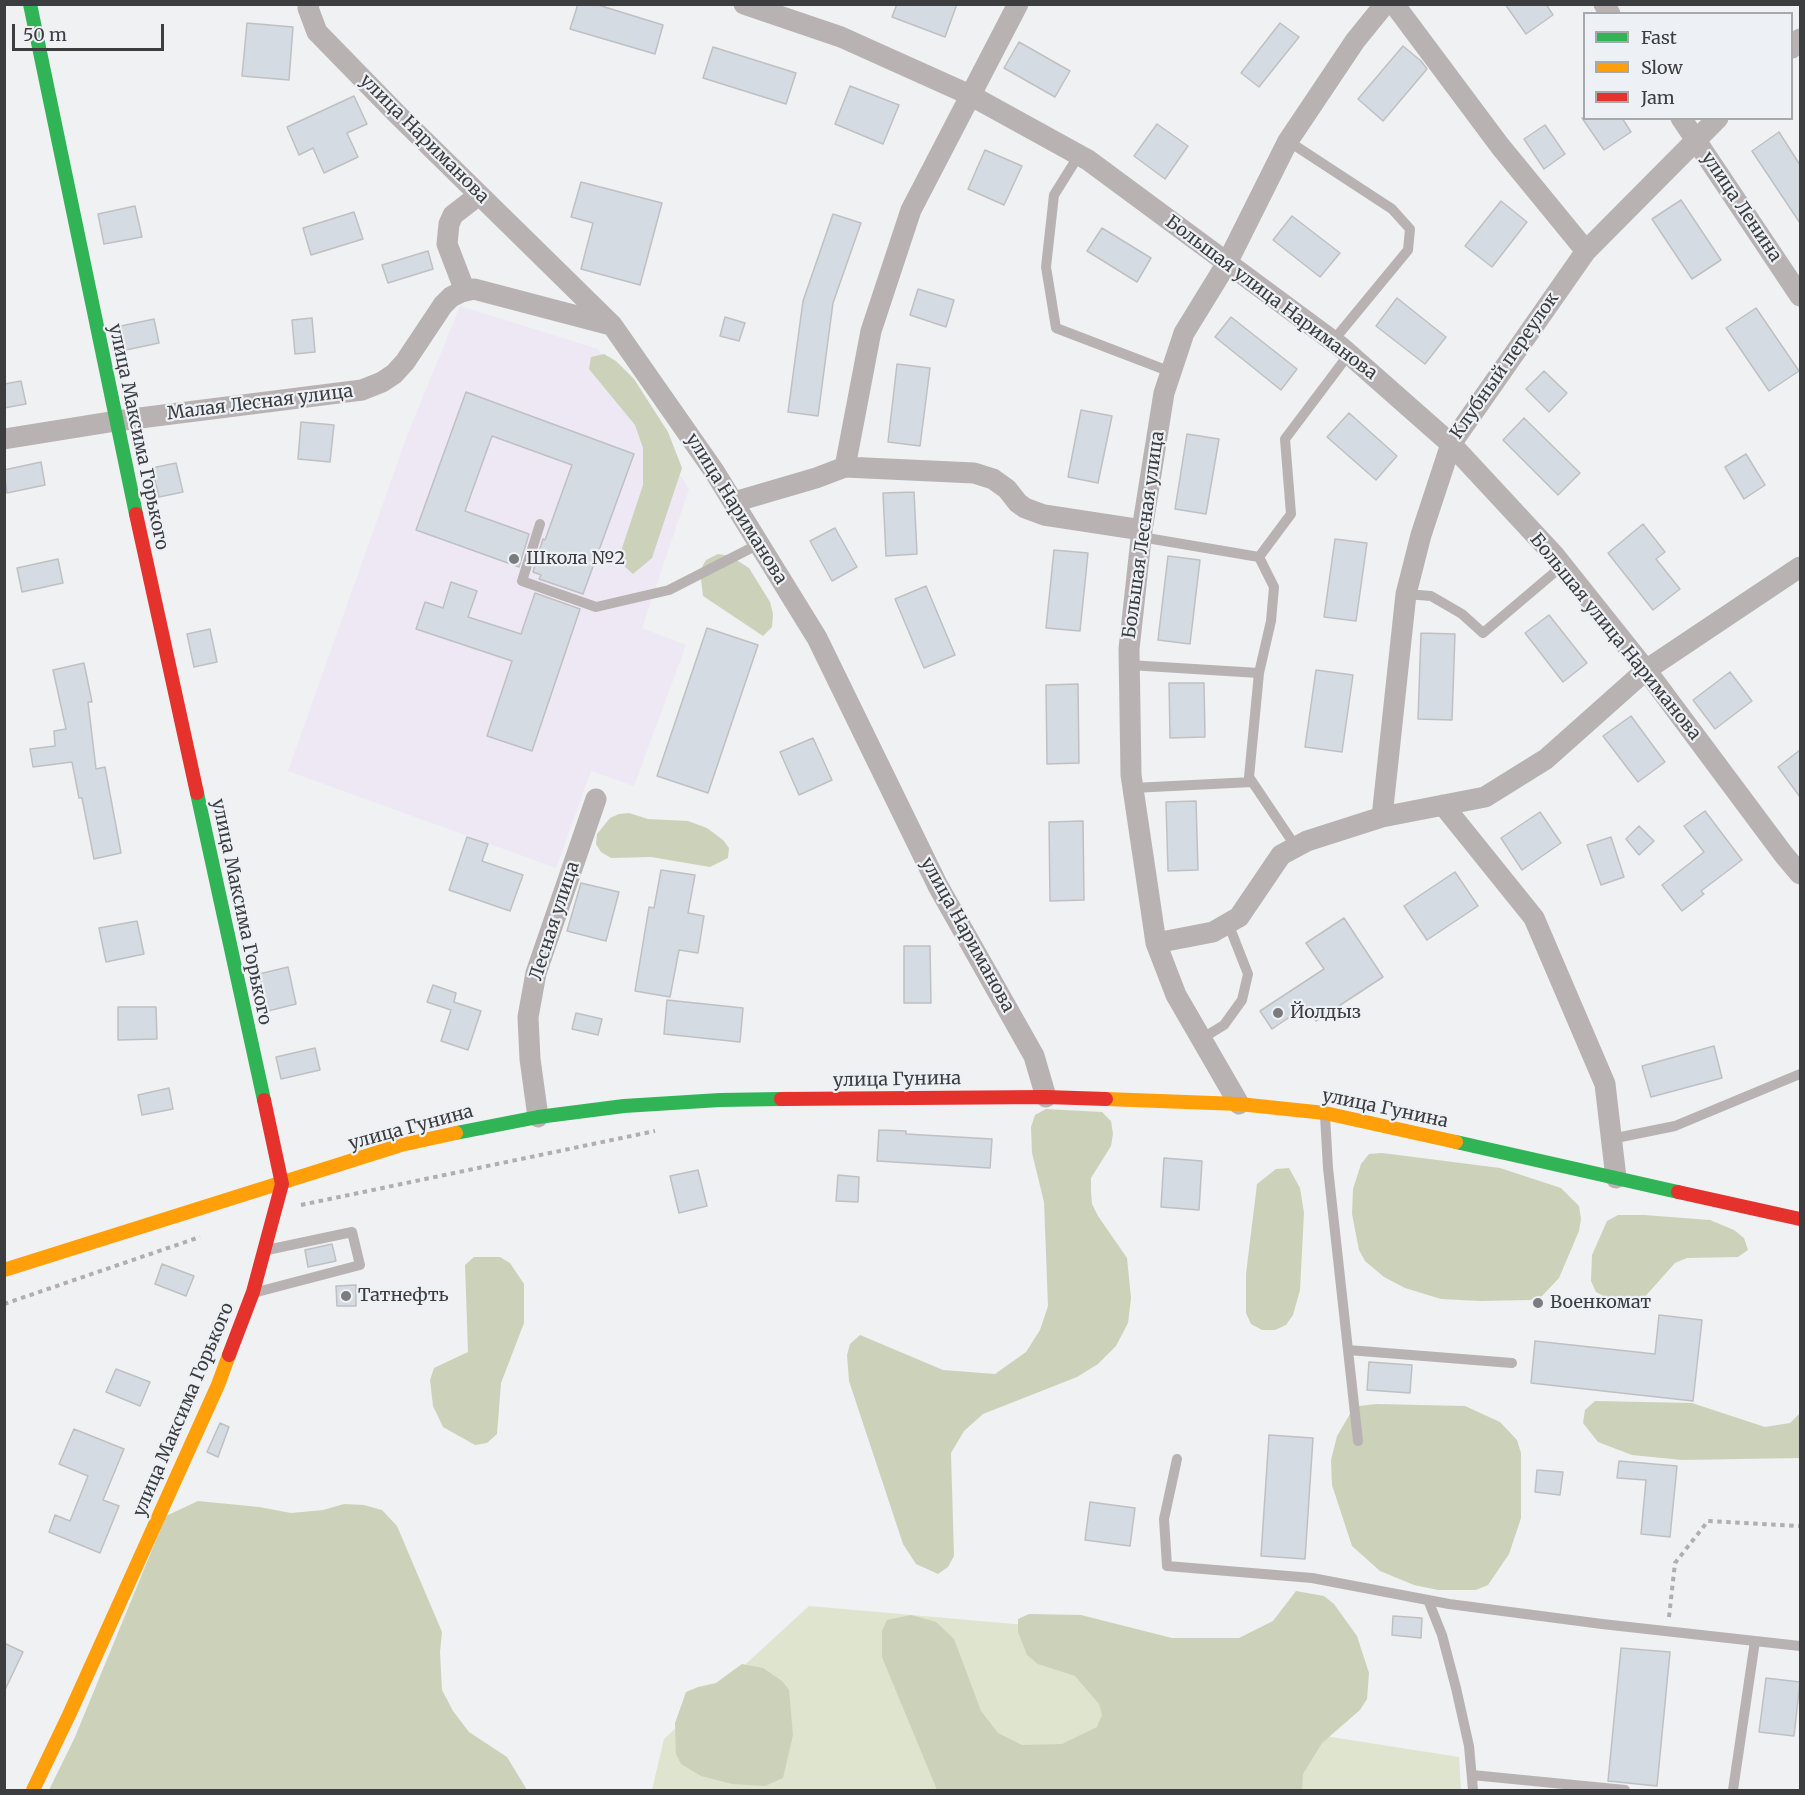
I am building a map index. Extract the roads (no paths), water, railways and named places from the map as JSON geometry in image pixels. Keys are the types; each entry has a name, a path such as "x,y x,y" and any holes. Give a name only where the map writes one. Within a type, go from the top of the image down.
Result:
{"street":[{"name":"улица Максима Горького","path":"30,4 116,421 282,1184 254,1293 218,1385 33,1791"},
{"name":"улица Нариманова","path":"309,4 308,8 317,32 398,115 612,325 734,502 817,638 938,886 1034,1056 1046,1097"},
{"name":"Большая улица Нариманова","path":"744,4 841,37 970,95 1088,160 1341,347 1451,444 1562,566 1646,670 1800,874"},
{"path":"845,467 871,331 911,210 1018,4"},
{"name":"Большая Лесная улица","path":"1239,1104 1176,995 1156,943 1131,775 1129,649 1141,533 1164,393 1184,333 1227,263 1288,141 1355,41 1385,4"},
{"path":"1394,4 1500,146 1586,251"},
{"name":"улица Ленина","path":"1682,120 1800,296"},
{"name":"Клубный переулок","path":"1382,817 1406,594 1421,535 1451,444 1586,251 1716,120"},
{"path":"479,195 453,215 449,224 447,244 465,291 474,289 484,291 612,325"},
{"name":"Малая Лесная улица","path":"4,439 116,421 362,390 394,374 405,362 443,305 451,297 465,291"},
{"path":"734,502 845,467 974,473 993,479 1007,489 1025,508 1044,515 1141,533"},
{"path":"1156,943 1213,932 1239,917 1281,855 1307,841 1382,817 1485,797 1546,759 1646,670 1800,567"},
{"name":"Лесная улица","path":"538,1117 530,1059 528,1017 536,973 596,799"},
{"path":"1443,805 1534,918 1605,1084 1616,1178"},
{"name":"улица Гунина","path":"4,1270 401,1145 538,1117 624,1106 720,1100 1046,1097 1239,1104 1325,1113 1800,1219"}],"lane":[{"path":"1259,557 1291,514 1285,439 1341,347 1408,250 1410,229 1392,209 1288,141"},
{"path":"1079,155 1054,195 1046,267 1056,328 1171,372"},
{"path":"540,524 522,580 596,607 669,590 759,544"},
{"path":"1141,533 1259,557"},
{"path":"1259,557 1274,587 1271,621 1259,673 1249,777 1296,847"},
{"path":"1406,594 1431,596 1462,614 1483,633 1562,566"},
{"path":"1129,665 1259,673"},
{"path":"1133,788 1252,782"},
{"path":"1201,1039 1224,1025 1242,1000 1248,974 1228,923"},
{"path":"1611,1139 1676,1126 1800,1074"},
{"path":"1325,1113 1328,1168 1358,1441"},
{"path":"254,1293 360,1265 352,1232 265,1250"},
{"path":"1348,1350 1512,1363"},
{"path":"1177,1459 1164,1519 1167,1566 1312,1578 1428,1600 1590,1622 1800,1646"},
{"path":"1428,1600 1442,1635 1456,1688 1469,1746 1473,1791"},
{"path":"1733,1791 1755,1641"},
{"path":"1472,1776 1625,1791"}],"place":[{"name":"Школа №2","path":"514,559"},
{"name":"Йолдыз","path":"1278,1013"},
{"name":"Татнефть","path":"346,1296"},
{"name":"Военкомат","path":"1538,1303"}]}
